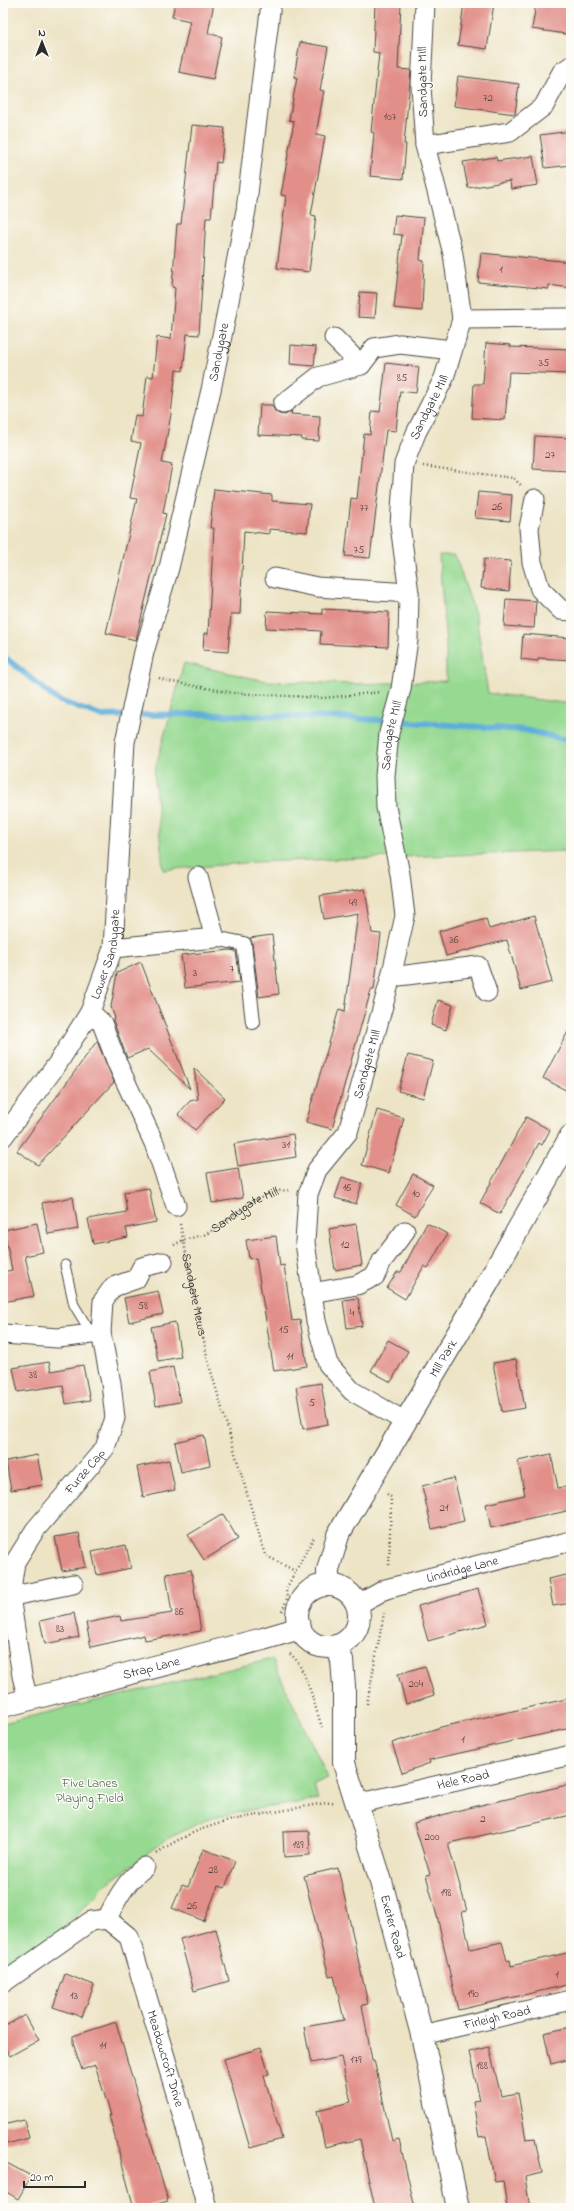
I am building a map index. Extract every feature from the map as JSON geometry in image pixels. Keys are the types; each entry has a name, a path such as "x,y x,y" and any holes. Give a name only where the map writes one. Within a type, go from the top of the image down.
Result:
{"main road":[{"name":"Mill Park","path":"328,1586 328,1570 338,1535 406,1422 571,1136"},
{"path":"328,1586 336,1586 349,1593 357,1605 359,1612 358,1627 349,1639 336,1646 321,1646 308,1640 288,1638 303,1599 314,1589 328,1586"},
{"name":"Strap Lane","path":"3,1706 288,1638"},
{"name":"Exeter Road","path":"336,1646 342,1660 344,1764 348,1803 380,1878 422,2035 458,2208"}],"street":[{"name":"Sandygate","path":"136,694 140,670 171,560 211,390 229,301 246,210 271,3"},
{"name":"Sandgate MIll","path":"406,1422 352,1391 328,1364 316,1321 305,1242 308,1194 317,1170 348,1132 391,977 405,916 400,874 386,807 385,776 389,733 401,690 408,640 409,593 400,525 404,464 416,433 444,378 462,319 453,254 425,145 421,86 425,3"},
{"path":"425,145 510,132 544,106 562,72 571,66"},
{"path":"462,319 571,318"},
{"path":"334,338 361,364"},
{"path":"282,404 318,377 361,364 374,348 400,344 452,350"},
{"path":"535,499 529,528 532,562 540,589 562,610 571,611"},
{"path":"275,578 317,587 409,593"},
{"name":"Lower Sandygate","path":"3,1137 58,1063 90,1012 113,948 125,742 136,694"},
{"path":"198,877 215,938"},
{"path":"113,948 215,938 244,944 253,1022"},
{"path":"391,977 478,966 486,992"},
{"path":"90,1012 102,1023 117,1063 154,1143 176,1206"},
{"path":"311,1293 357,1285 375,1276 382,1260 405,1230"},
{"name":"Furze Cap","path":"28,1699 6,1597 15,1562 35,1530 105,1448 115,1418 111,1383 96,1333 103,1301 113,1287 136,1279 142,1267 163,1262"},
{"path":"3,1334 58,1338 96,1333"},
{"name":"Lindridge Lane","path":"357,1605 386,1588 571,1542"},
{"path":"6,1597 73,1584"},
{"name":"Hele Road","path":"348,1803 571,1756"},
{"path":"3,1983 91,1921 107,1919 117,1898 130,1878 145,1867"},
{"name":"Meadowcroft Drive","path":"107,1919 129,1937 181,2110 207,2208"},
{"name":"Firleigh Road","path":"422,2035 571,2000"}],"lane":[{"path":"65,1265 74,1305 96,1333"}],"path":[{"path":"404,464 513,478 535,499"},
{"path":"140,670 168,681 234,693 324,698 401,690"},
{"name":"Sandygate Mill","path":"183,1240 207,1234 253,1201 277,1191 293,1190 308,1194"},
{"name":"Sandgate Mews","path":"176,1206 208,1361 265,1555 295,1571"},
{"path":"366,1708 385,1606 386,1588 390,1568 391,1497 368,1484"},
{"path":"302,1556 286,1588 287,1599 283,1610 274,1618 288,1638 324,1734"},
{"path":"145,1867 150,1858 175,1841 212,1824 236,1818 348,1803"}],"green space":[{"path":"439,555 455,555 476,617 488,693 571,704 571,851 256,862 163,870 154,773 184,663 266,681 356,684 446,681 446,645"},
{"name":"Five Lanes Playing FIeld","path":"272,1659 328,1778 314,1784 318,1800 255,1809 208,1819 169,1838 109,1882 54,1937 3,1968 3,1723"}],"building":[{"path":"175,3 214,3 208,33 222,37 213,79 179,72 190,21 172,17"},
{"path":"375,3 401,3 398,69 411,70 404,144 406,144 403,179 370,176 374,133 371,132 379,53 373,52"},
{"path":"464,3 494,3 487,49 458,45"},
{"path":"536,3 570,3 566,34 532,29"},
{"path":"300,42 328,47 320,90 324,91 316,134 325,136 311,215 316,216 309,272 277,268 286,196 281,195 294,121 289,120 297,78 294,77"},
{"path":"458,76 519,84 515,114 454,106"},
{"path":"192,125 225,128 221,163 216,162 211,218 206,218 199,335 187,334 183,371 176,370 171,414 162,463 172,465 163,513 166,514 136,640 106,633 137,499 130,498 141,443 131,441 135,415 142,417 147,376 153,377 157,337 171,339 175,288 172,287 177,224 181,224"},
{"path":"571,131 571,165 545,168 540,135"},
{"path":"533,156 538,185 511,189 510,181 468,188 463,162 496,157 497,161"},
{"path":"395,215 424,218 420,260 424,261 422,311 394,308 402,235 393,234"},
{"path":"481,253 571,262 571,288 549,285 549,289 478,282"},
{"path":"360,292 377,293 375,318 358,317"},
{"path":"486,343 511,345 510,347 571,349 571,374 509,372 505,420 472,418 474,384 483,384"},
{"path":"291,345 316,347 314,366 290,364"},
{"path":"386,363 419,367 416,393 400,391 396,431 386,430 370,558 345,556 351,498 357,499 364,434 370,435 372,411 380,412"},
{"path":"260,405 272,405 275,411 279,414 285,415 292,411 291,414 320,416 319,441 301,440 302,437 258,435"},
{"path":"535,436 570,438 568,471 533,469"},
{"path":"214,489 272,495 272,501 310,504 307,532 269,529 269,534 244,531 240,614 231,614 228,652 203,650 204,633 208,634 214,528 210,528"},
{"path":"478,492 512,495 510,521 475,518"},
{"path":"484,559 511,561 509,591 481,588"},
{"path":"506,599 536,601 534,628 504,626"},
{"path":"322,609 389,612 388,647 320,644 321,631 266,628 267,611 322,614"},
{"path":"523,634 571,638 571,660 538,658 538,661 521,659"},
{"path":"365,889 372,933 381,934 374,990 371,990 332,1129 306,1122 339,1009 345,1011 358,913 324,919 320,896"},
{"path":"534,916 552,982 521,990 507,940 446,956 439,931 486,918 489,929"},
{"path":"272,935 279,994 259,997 252,943 250,938"},
{"path":"230,950 236,951 240,982 185,988 181,955"},
{"path":"141,962 190,1089 148,1049 127,1058 113,1020 115,1018 111,1007 117,973"},
{"path":"438,1000 453,1005 446,1030 431,1025"},
{"path":"571,1026 571,1093 543,1078"},
{"path":"97,1041 114,1082 38,1165 17,1151"},
{"path":"408,1055 433,1061 423,1098 398,1091"},
{"path":"194,1068 225,1098 195,1130 178,1114 190,1101 198,1099"},
{"path":"377,1110 404,1118 389,1173 362,1165"},
{"path":"526,1117 550,1130 542,1145 539,1143 500,1214 480,1203"},
{"path":"293,1134 296,1157 238,1166 234,1144"},
{"path":"238,1168 243,1198 212,1203 207,1173"},
{"path":"413,1174 433,1185 415,1216 396,1205"},
{"path":"342,1177 362,1183 356,1204 335,1198"},
{"path":"149,1188 156,1222 126,1228 128,1237 93,1244 88,1219 127,1212 124,1192"},
{"path":"73,1197 78,1229 48,1234 42,1203"},
{"path":"37,1223 43,1252 25,1256 34,1296 3,1302 3,1272 12,1270 4,1230"},
{"path":"427,1223 447,1234 428,1268 424,1266 405,1299 387,1288 397,1272 401,1272"},
{"path":"356,1224 362,1265 335,1270 329,1229"},
{"path":"276,1236 280,1266 284,1265 292,1321 300,1320 307,1366 274,1371 256,1258 249,1259 246,1240"},
{"path":"158,1291 163,1314 129,1322 124,1298"},
{"path":"358,1298 362,1326 347,1328 343,1300"},
{"path":"175,1322 181,1357 158,1361 151,1327"},
{"path":"388,1340 408,1351 391,1382 371,1371"},
{"path":"516,1359 525,1408 502,1412 493,1363"},
{"path":"49,1362 51,1371 83,1365 90,1400 66,1404 63,1385 18,1392 13,1368"},
{"path":"173,1367 180,1402 156,1406 150,1372"},
{"path":"321,1383 328,1424 303,1429 296,1387"},
{"path":"204,1435 210,1465 181,1472 175,1442"},
{"path":"551,1454 558,1488 571,1486 571,1510 491,1528 486,1504 525,1495 518,1461"},
{"path":"37,1455 43,1485 11,1490 6,1461"},
{"path":"169,1460 175,1490 143,1497 137,1467"},
{"path":"454,1478 464,1521 432,1529 422,1486"},
{"path":"223,1514 238,1539 204,1560 188,1535"},
{"path":"79,1533 86,1567 62,1571 55,1537"},
{"path":"126,1545 131,1568 97,1575 92,1552"},
{"path":"191,1570 201,1631 145,1640 144,1635 91,1647 86,1623 120,1616 121,1621 172,1613 166,1574"},
{"path":"571,1574 571,1603 553,1606 548,1579"},
{"path":"478,1589 488,1624 428,1641 418,1606"},
{"path":"74,1613 79,1637 45,1644 40,1621"},
{"path":"425,1666 434,1695 406,1704 398,1674"},
{"path":"571,1698 571,1728 429,1760 430,1763 402,1773 392,1743 441,1727"},
{"path":"571,1784 571,1815 449,1843 449,1847 467,1911 462,1912 470,1949 502,1942 507,1961 510,1960 511,1966 571,1952 571,1984 458,2010 438,1920 426,1875 430,1874 414,1823 460,1810"},
{"path":"309,1831 310,1855 284,1857 283,1832"},
{"path":"203,1849 235,1861 225,1888 218,1886 204,1921 172,1908 182,1885 188,1887"},
{"path":"338,1868 368,2004 362,2005 372,2060 374,2060 392,2141 399,2139 415,2208 375,2208 360,2139 325,2147 317,2110 351,2102 341,2057 311,2063 304,2027 344,2020 334,1976 329,1977 304,1876"},
{"path":"216,1929 229,1981 194,1991 180,1939"},
{"path":"65,1974 94,1985 82,2017 53,2007"},
{"path":"25,2015 39,2040 10,2056 3,2044 3,2027"},
{"path":"116,2022 168,2201 143,2208 134,2208 109,2115 111,2115 95,2065 82,2070 73,2043 73,2036"},
{"path":"571,2027 571,2059 551,2064 544,2033"},
{"path":"489,2047 501,2096 518,2093 526,2139 535,2138 542,2173 525,2177 530,2208 507,2208 503,2181 495,2182 486,2136 479,2137 473,2101 480,2100 469,2052"},
{"path":"261,2048 269,2074 264,2076 282,2139 250,2148 224,2059"},
{"path":"24,2120 29,2138 3,2145 3,2125"},
{"path":"3,2161 31,2176 18,2199 3,2190"}],"waterway":[{"path":"3,659 6,658 57,700 101,716 193,714 350,718 525,730 571,741"}]}
